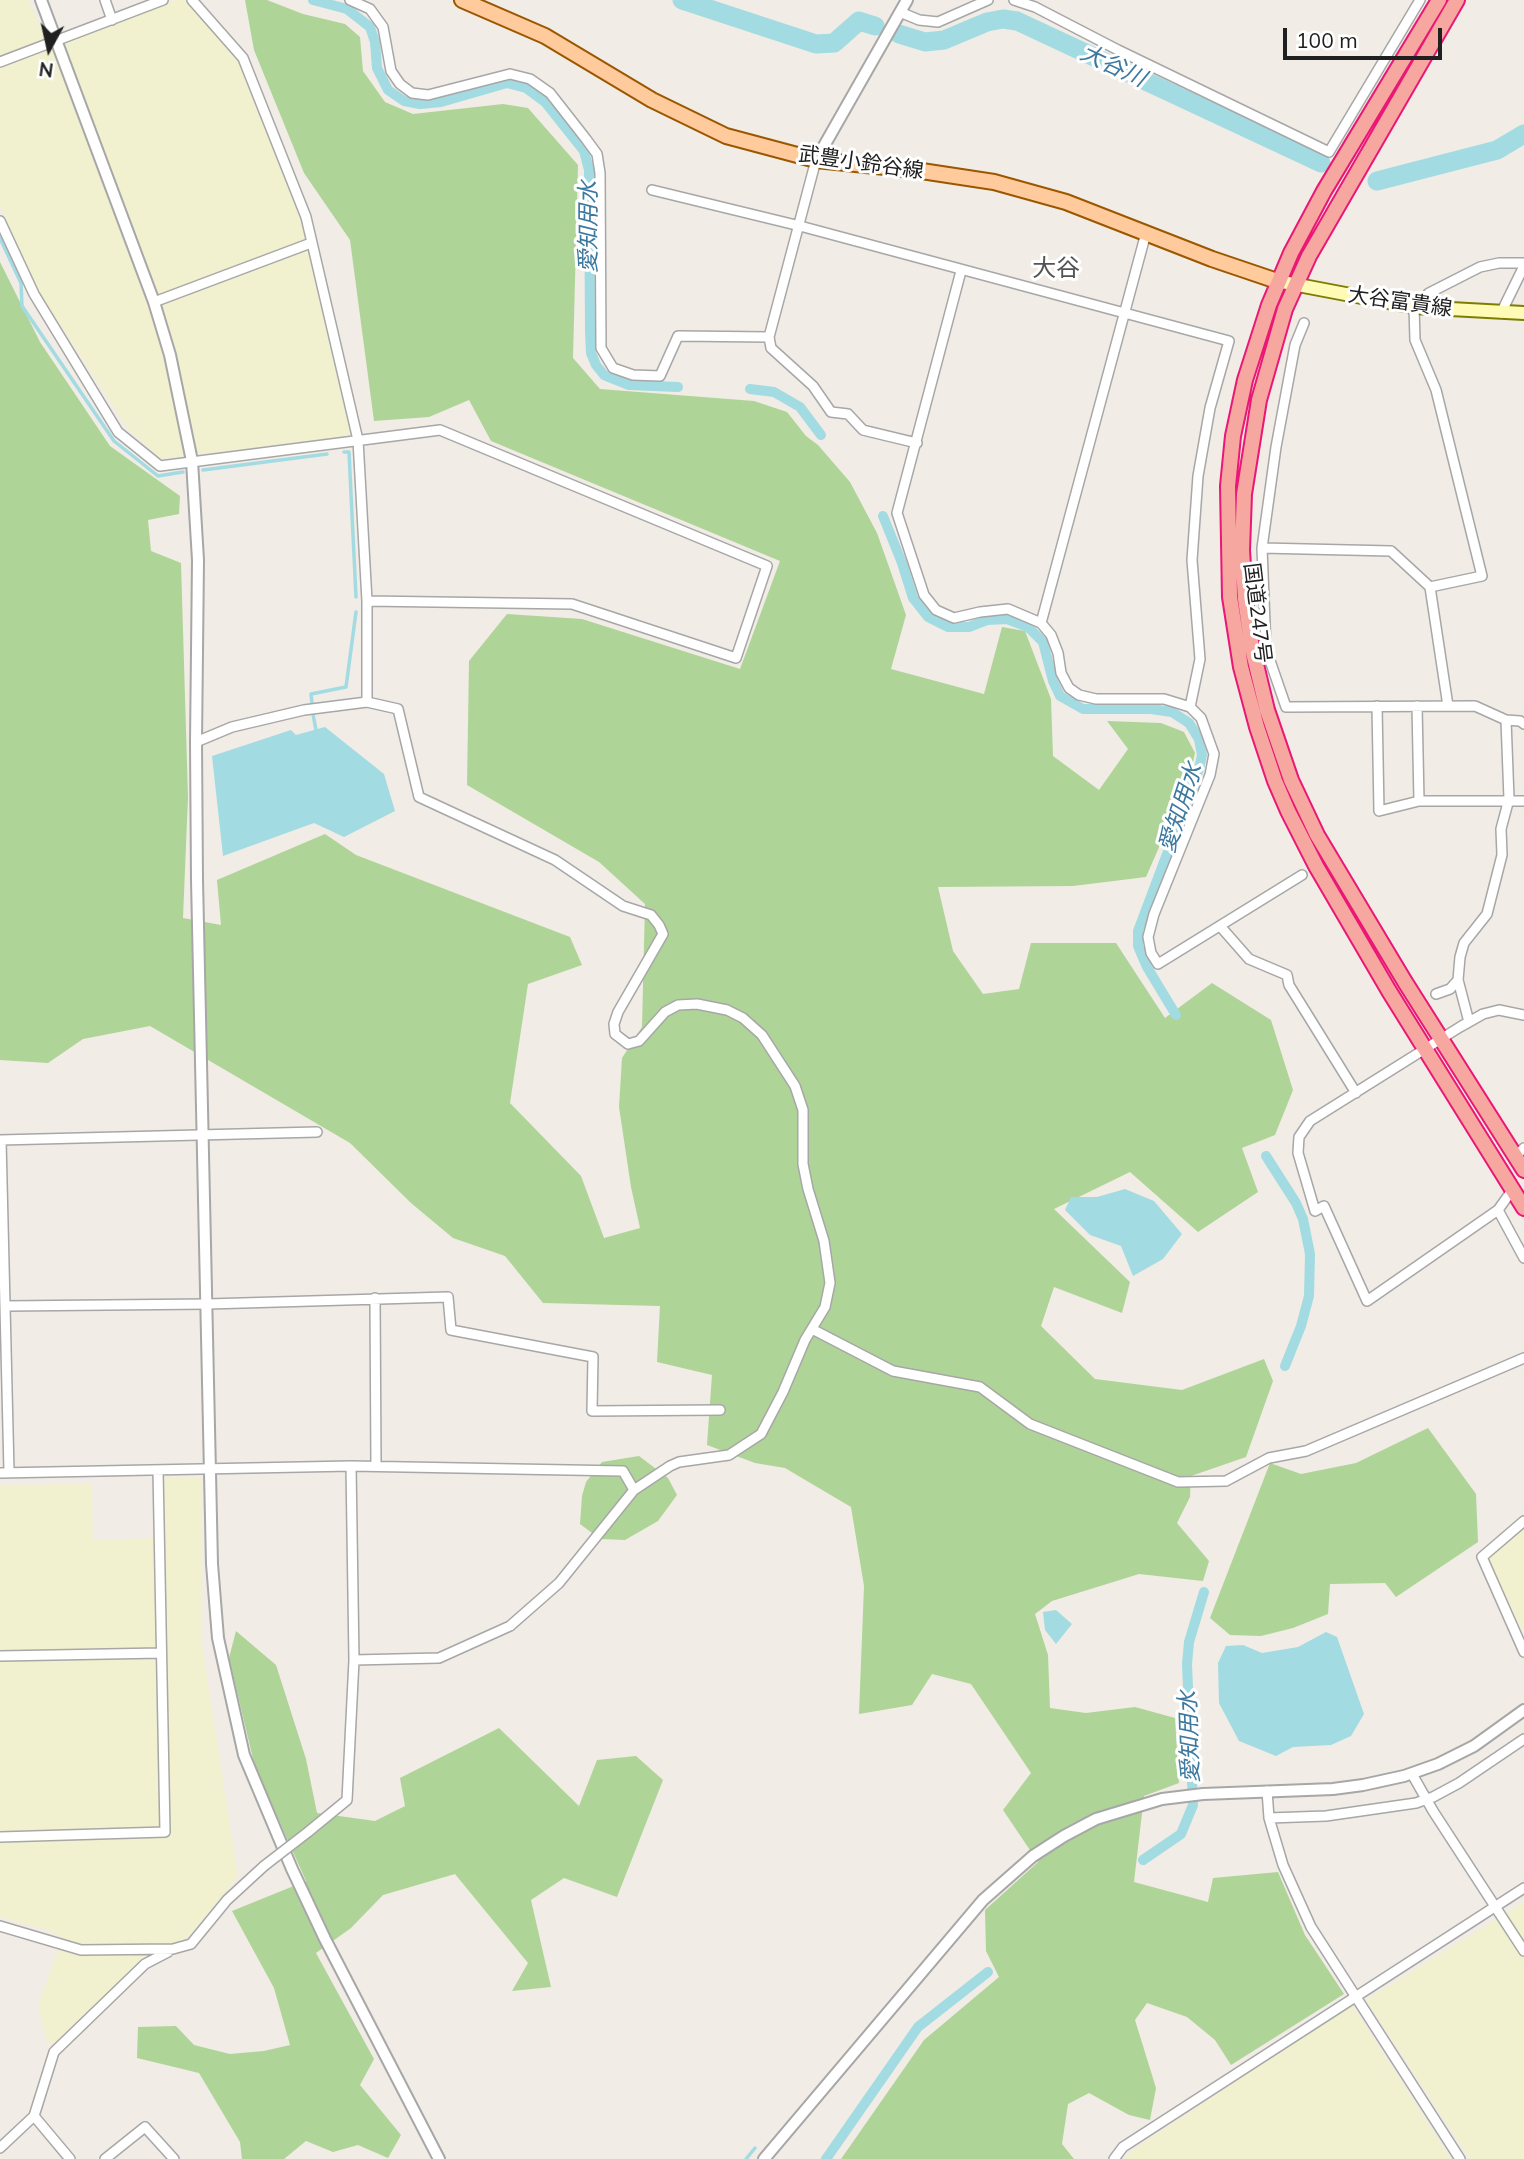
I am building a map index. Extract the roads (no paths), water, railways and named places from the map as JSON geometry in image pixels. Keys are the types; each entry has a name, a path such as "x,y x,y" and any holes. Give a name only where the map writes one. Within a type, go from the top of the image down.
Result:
{"highway":[{"name":"国道247号","path":"1439,0 1324,191 1277,281 1245,380 1233,436 1228,486 1230,597 1241,667 1257,727 1288,811 1316,866 1524,1208"},
{"name":"国道247号","path":"1457,0 1309,256 1285,309 1259,400 1244,494 1242,550 1252,648 1266,710 1291,780 1317,835 1405,982 1520,1152 1524,1170"}],"main road":[{"name":"武豊小鈴谷線","path":"462,0 545,36 652,100 726,136 816,160 915,170 994,182 1066,202 1277,281"},
{"name":"大谷富貴線","path":"1277,281 1414,307 1524,313"}],"street":[{"path":"41,0 154,302 170,355 192,461 198,560 196,742 212,1564 218,1639 244,1755 292,1869 325,1939 439,2159"},
{"path":"104,0 112,20"},
{"path":"0,62 163,0"},
{"path":"192,0 243,58 306,217 358,440 367,601 367,702"},
{"path":"351,0 370,9 383,27 391,71 412,93 428,95 510,74 530,79 550,93 597,154 600,173 601,348 613,368 633,375 660,376 678,337 769,337"},
{"path":"906,0 816,160 769,337 771,348 813,386 831,412 848,414 863,430 917,443"},
{"path":"900,12 919,20 937,22 988,0"},
{"path":"1014,0 1035,7 1329,152 1420,0"},
{"path":"652,190 800,226 1229,341 1210,408 1198,476 1192,560 1200,659 1190,708"},
{"path":"0,220 34,294 118,432 160,466 440,430 767,566 736,658 572,604 367,601"},
{"path":"1041,623 1146,233"},
{"path":"154,302 312,243"},
{"path":"1430,587 1482,576 1436,390 1416,340 1414,307 1429,293 1480,267 1499,263 1524,265 1501,313"},
{"path":"961,271 897,513 924,595 936,610 954,618 1008,609 1041,623 1051,635 1058,653 1061,673 1069,688 1079,695 1096,699 1164,699 1190,708 1201,718 1214,754 1210,775 1154,914 1148,937 1151,953 1158,964 1302,875"},
{"path":"1304,323 1295,345 1262,548 1266,649 1286,706 1475,706 1506,720 1524,724"},
{"path":"1262,548 1391,551 1430,587 1448,706"},
{"path":"196,742 232,727 304,710 367,702 398,709 419,797 555,860 623,906 651,915 659,925 663,934 618,1012 614,1024 615,1034 628,1044 639,1041 665,1012 678,1005 697,1004 727,1010 743,1017 762,1035 795,1086 803,1110 803,1164 824,1241 829,1271 825,1307 805,1340 783,1392 761,1434 729,1455 670,1466 634,1490 559,1583 510,1626 439,1658 354,1660"},
{"path":"1377,706 1379,811 1419,801 1524,801"},
{"path":"1417,706 1419,801"},
{"path":"1469,1022 1458,980 1460,957 1464,943 1488,914 1503,855 1501,829 1509,799 1506,720"},
{"path":"1220,926 1249,959 1287,975 1289,985 1356,1093"},
{"path":"1436,994 1450,989 1458,980"},
{"path":"1513,1189 1498,1210 1367,1301 1324,1206 1315,1212 1298,1153 1299,1137 1310,1121 1483,1014 1499,1010 1524,1015"},
{"path":"317,1132 0,1140 6,1306 4,1472 351,1466 623,1471 634,1490"},
{"path":"1498,1210 1524,1258"},
{"path":"6,1306 208,1304 448,1297 451,1330 593,1357 592,1411 720,1410"},
{"path":"375,1298 376,1466"},
{"path":"812,1329 892,1371 980,1387 1030,1424 1178,1482 1226,1481 1269,1458 1306,1451 1524,1358"},
{"path":"0,2148 34,2116 54,2052 145,1964 173,1949 191,1944 227,1900 264,1866 347,1800 354,1660 351,1466"},
{"path":"0,1837 165,1832 158,1470"},
{"path":"1524,1521 1482,1557 1524,1652"},
{"path":"0,1656 161,1653"},
{"path":"764,2159 983,1900 1033,1856 1064,1836 1096,1819 1147,1802 1185,1795 1363,1785 1412,1774 1474,1746 1524,1710"},
{"path":"1269,1818 1326,1816 1386,1809 1426,1800 1469,1777 1524,1739"},
{"path":"1412,1774 1524,1951"},
{"path":"1266,1791 1269,1818 1283,1865 1311,1927 1460,2159"},
{"path":"1114,2159 1123,2147 1524,1888"},
{"path":"0,1926 81,1950 173,1949"},
{"path":"34,2116 70,2159"},
{"path":"105,2159 145,2127 174,2159"}],"water":[{"path":"325,727 384,774 395,811 344,837 314,823 223,856 212,756 291,730 296,735"},
{"path":"1125,1189 1154,1201 1182,1234 1163,1259 1133,1276 1121,1246 1090,1235 1065,1210 1071,1197 1097,1197"},
{"path":"1056,1610 1072,1624 1056,1644 1045,1630 1043,1612"},
{"path":"1326,1632 1337,1637 1364,1714 1351,1736 1331,1745 1293,1747 1276,1756 1239,1741 1219,1703 1218,1663 1226,1646 1243,1645 1262,1653 1298,1647"}],"waterway":[{"name":"愛知用水","path":"313,0 347,9 370,27 375,42 377,68 388,90 404,101 420,104 441,102 507,83 526,88 545,102 584,151 589,170 590,331 591,353 596,365 604,375 629,385 678,387"},
{"name":"大谷川","path":"682,0 816,44 834,43 859,21 875,26"},
{"name":"大谷川","path":"899,34 925,42 944,40 987,22 1003,19 1017,21 1321,163"},
{"name":"大谷川","path":"1377,181 1497,150 1524,134"},
{"path":"0,238 21,283 22,306 114,441 158,476 183,472"},
{"name":"愛知用水","path":"750,389 774,392 800,407 821,435"},
{"path":"344,452 349,452 356,597"},
{"path":"203,470 327,454"},
{"name":"愛知用水","path":"883,516 913,598 928,617 948,627 969,627 987,620 1007,619 1028,627 1043,642 1053,681 1060,696 1083,709 1151,709 1172,712 1189,723 1199,739 1202,755 1199,769 1138,931 1138,946 1147,967 1176,1015"},
{"path":"312,703 311,694 346,687 356,612"},
{"path":"313,714 316,730"},
{"name":"愛知用水","path":"1266,1156 1296,1203 1303,1219 1310,1254 1309,1296 1301,1326 1285,1366"},
{"name":"愛知用水","path":"1143,1860 1181,1834 1193,1805 1187,1664 1189,1642 1204,1592"},
{"name":"愛知用水","path":"826,2159 918,2027 988,1972"},
{"path":"746,2159 755,2148"}],"district":[{"name":"大谷","path":"1056,269"}]}
